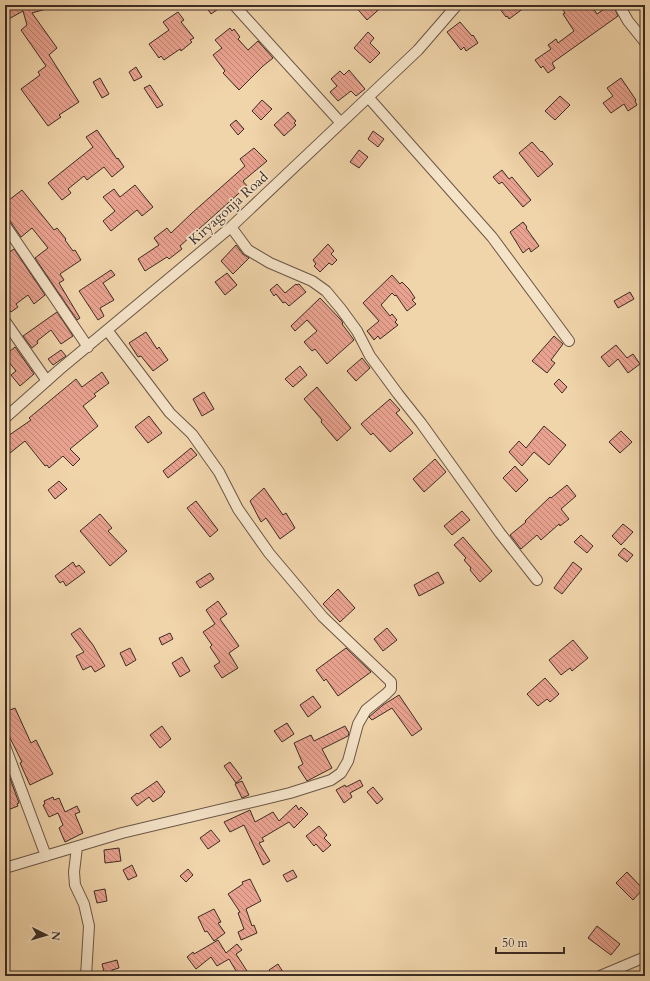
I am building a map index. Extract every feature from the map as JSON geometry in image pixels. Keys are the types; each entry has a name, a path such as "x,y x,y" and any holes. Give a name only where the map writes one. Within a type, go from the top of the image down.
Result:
{"street":[{"path":"234,5 341,123"},
{"name":"Kiryagonja Road","path":"5,418 107,330 231,228 418,50 457,5"},
{"path":"619,5 628,21 645,42"},
{"path":"368,97 492,237 569,341"},
{"path":"5,225 88,347"},
{"path":"231,228 248,250 270,264 312,281 326,291 353,325 370,356 421,423 500,533 537,580"},
{"path":"5,321 47,381"},
{"path":"5,868 77,848 122,833 290,793 331,780 341,773 348,761 358,724 366,710 391,689 390,682 323,617 269,553 238,509 219,472 192,434 170,413 107,330"},
{"path":"5,746 46,856"},
{"path":"77,848 74,872 75,885 84,904 89,926 86,976"},
{"path":"600,976 645,957"}],"building":[{"path":"18,5 52,5 53,7 32,13 57,48 49,55 79,102 59,115 61,117 48,126 21,89 40,75 38,72 46,66 21,30 27,25 23,11 5,21 5,12"},
{"path":"205,5 224,5 211,14"},
{"path":"354,5 384,5 367,20"},
{"path":"497,5 528,5 509,19"},
{"path":"567,5 591,5 597,14 610,5 613,5 618,16 552,63 555,68 548,73 543,66 541,68 535,60 551,49 548,45 556,39 558,43 574,31 563,14 565,13 562,8"},
{"path":"178,12 184,20 181,22 194,38 190,40 192,42 181,51 180,49 164,60 161,56 159,58 149,44 169,30 163,22"},
{"path":"460,22 472,36 473,35 478,43 466,51 464,47 461,50 447,32"},
{"path":"230,28 232,31 234,29 240,37 238,39 248,50 258,41 273,58 239,90 223,73 225,71 213,55 222,48 215,40"},
{"path":"368,32 374,38 370,43 380,53 370,63 354,48"},
{"path":"136,67 142,77 134,81 129,72"},
{"path":"349,70 365,89 356,96 351,91 338,101 330,92 337,86 331,79 340,71 344,75"},
{"path":"100,78 109,94 102,98 93,82"},
{"path":"621,78 636,100 637,105 628,111 624,104 611,113 603,103 613,96 607,88"},
{"path":"150,85 163,105 157,108 144,88"},
{"path":"560,96 570,105 555,120 545,111"},
{"path":"262,100 272,109 261,120 252,111"},
{"path":"288,112 296,121 294,123 296,125 284,136 274,125"},
{"path":"236,120 244,129 238,135 230,125"},
{"path":"97,130 124,167 112,177 104,167 87,180 84,176 68,189 71,193 62,200 48,183 93,147 86,137"},
{"path":"373,131 384,139 378,147 368,139"},
{"path":"532,142 553,164 538,177 519,153"},
{"path":"254,148 267,161 243,181 247,186 180,246 182,249 169,259 167,257 145,271 138,259 159,245 154,238 167,228 171,233 245,166 240,159"},
{"path":"359,150 368,157 359,168 350,162"},
{"path":"502,170 509,179 512,177 531,200 523,207 502,182 499,184 493,177"},
{"path":"135,185 153,207 142,216 137,210 111,231 103,221 115,211 103,197 114,189 120,197"},
{"path":"22,190 54,230 57,228 81,260 60,274 64,280 59,283 80,318 77,320 35,258 48,248 32,228 21,237 10,221 5,217 5,195 9,200"},
{"path":"523,222 539,246 531,252 529,248 523,253 510,232"},
{"path":"328,244 334,251 331,254 337,260 332,265 329,263 320,272 314,266 316,264 313,260"},
{"path":"236,245 243,254 249,258 233,274 221,261"},
{"path":"14,249 45,295 34,304 28,295 16,304 18,307 11,312 8,309 5,311 5,255"},
{"path":"111,270 115,275 103,283 114,300 100,308 104,316 98,320 79,291"},
{"path":"227,273 237,285 225,295 215,282"},
{"path":"392,275 400,284 402,282 409,289 415,298 412,300 416,304 407,311 396,295 395,296 392,293 381,305 390,316 392,314 397,320 395,322 398,325 380,339 378,336 374,340 367,331 379,321 363,303"},
{"path":"277,284 285,293 296,284 299,284 306,292 289,306 285,302 283,303 276,294 274,296 270,290"},
{"path":"630,292 634,299 618,308 614,301"},
{"path":"320,298 341,320 343,323 342,324 354,340 327,364 315,349 312,351 304,342 317,331 307,320 295,331 291,326"},
{"path":"57,312 73,336 61,344 51,330 37,341 38,343 32,348 23,336"},
{"path":"146,332 157,349 159,347 168,360 153,371 141,356 138,357 129,343"},
{"path":"554,336 563,344 551,360 555,363 547,373 532,361"},
{"path":"616,345 627,358 633,354 640,364 628,373 618,359 609,367 601,357"},
{"path":"15,347 34,374 20,386 11,375 16,371 5,357 5,355"},
{"path":"61,350 66,356 53,365 48,359"},
{"path":"362,358 370,368 356,381 347,371"},
{"path":"300,366 307,375 293,387 285,379"},
{"path":"102,372 109,383 94,394 96,396 83,406 98,426 70,449 80,459 73,466 63,456 49,468 47,465 45,466 25,441 5,457 5,438 31,420 29,418 76,379 82,387"},
{"path":"559,379 567,387 562,393 554,384"},
{"path":"317,387 351,428 337,441 304,399"},
{"path":"204,392 214,409 202,416 193,399"},
{"path":"390,399 400,410 396,413 413,433 390,452 373,433 371,435 361,424"},
{"path":"149,416 162,433 148,443 135,427"},
{"path":"544,426 566,445 549,465 534,452 522,466 509,452 519,441 526,448"},
{"path":"621,431 632,442 620,453 609,442"},
{"path":"191,448 197,455 168,478 163,471"},
{"path":"435,459 446,472 424,492 413,479"},
{"path":"515,466 528,480 516,492 503,478"},
{"path":"59,481 67,489 55,499 48,490"},
{"path":"567,485 576,496 561,509 569,519 560,526 559,524 541,540 537,535 521,549 510,535 526,522 525,521 550,497 551,498"},
{"path":"264,488 283,515 286,513 295,528 280,539 266,518 261,522 250,501"},
{"path":"196,501 218,530 210,537 187,508"},
{"path":"462,511 470,520 452,535 444,526"},
{"path":"100,514 112,528 108,531 127,551 110,566 80,531"},
{"path":"623,524 633,532 621,545 612,536"},
{"path":"581,535 593,546 587,553 574,542"},
{"path":"463,537 492,571 480,582 464,560 466,558 454,545"},
{"path":"624,548 633,555 627,562 618,555"},
{"path":"73,562 76,567 79,565 85,572 66,586 63,581 60,583 55,576"},
{"path":"573,562 582,569 562,594 554,588"},
{"path":"438,572 444,583 419,596 414,585"},
{"path":"210,573 214,579 200,588 196,582"},
{"path":"338,589 355,608 340,622 323,604"},
{"path":"218,601 227,614 220,619 239,646 229,653 238,668 222,678 214,666 220,662 210,647 212,645 203,632 215,624 206,610"},
{"path":"80,628 93,645 105,666 95,672 91,666 83,670 76,656 84,652 71,634"},
{"path":"387,628 397,640 383,651 374,639"},
{"path":"170,633 173,639 162,645 159,638"},
{"path":"573,640 588,658 572,671 570,668 561,675 549,660"},
{"path":"130,648 136,660 126,666 120,653"},
{"path":"346,648 371,672 338,696 326,679 324,681 316,670"},
{"path":"182,657 190,671 180,677 172,663"},
{"path":"545,678 559,694 550,702 547,699 538,706 527,694"},
{"path":"399,695 422,729 412,736 392,708 372,720 369,717 383,705"},
{"path":"313,696 321,707 308,717 300,705"},
{"path":"15,708 31,743 36,740 53,774 30,785 20,763 22,762 6,730 8,728 5,721 5,712"},
{"path":"287,723 294,734 282,742 274,731"},
{"path":"162,726 171,739 160,748 150,735"},
{"path":"345,726 349,733 348,736 322,749 332,768 307,781 298,767 303,764 294,743 311,735 314,741"},
{"path":"230,762 242,778 236,783 224,766"},
{"path":"7,770 19,803 17,804 18,806 5,811 5,771"},
{"path":"360,780 363,786 350,793 352,797 344,803 336,790"},
{"path":"157,781 165,792 162,796 153,802 149,797 137,806 131,798"},
{"path":"242,781 249,795 242,798 235,784"},
{"path":"373,787 383,799 377,804 367,792"},
{"path":"53,797 54,800 59,798 65,812 77,806 80,812 75,814 83,833 65,842 59,828 63,825 58,813 49,817 43,805 45,804 44,801"},
{"path":"296,805 299,810 301,807 308,814 294,828 289,822 262,838 264,841 259,843 270,861 263,865 244,825 230,832 224,822 250,810 255,822 273,812 279,821"},
{"path":"319,826 327,835 324,838 331,845 323,852 316,844 314,846 306,836"},
{"path":"211,830 220,841 208,849 200,838"},
{"path":"119,848 121,861 105,863 104,850"},
{"path":"132,865 137,876 128,880 123,870"},
{"path":"188,869 193,875 186,882 180,876"},
{"path":"293,870 297,877 287,882 283,875"},
{"path":"627,872 643,889 633,900 616,883"},
{"path":"250,879 261,901 246,909 252,926 254,925 257,933 241,940 238,932 244,929 238,913 240,912 228,894 243,884 242,882"},
{"path":"105,889 107,901 97,903 94,891"},
{"path":"214,909 221,922 218,923 225,933 214,941 207,931 205,932 198,917"},
{"path":"597,926 620,944 611,955 588,938"},
{"path":"218,940 226,953 237,944 242,950 236,954 247,971 239,976 229,959 217,966 211,957 196,969 187,957 193,952 194,954"},
{"path":"117,960 119,968 112,970 114,976 105,976 102,964"},
{"path":"278,964 283,972 278,976 273,976 269,970"}]}
